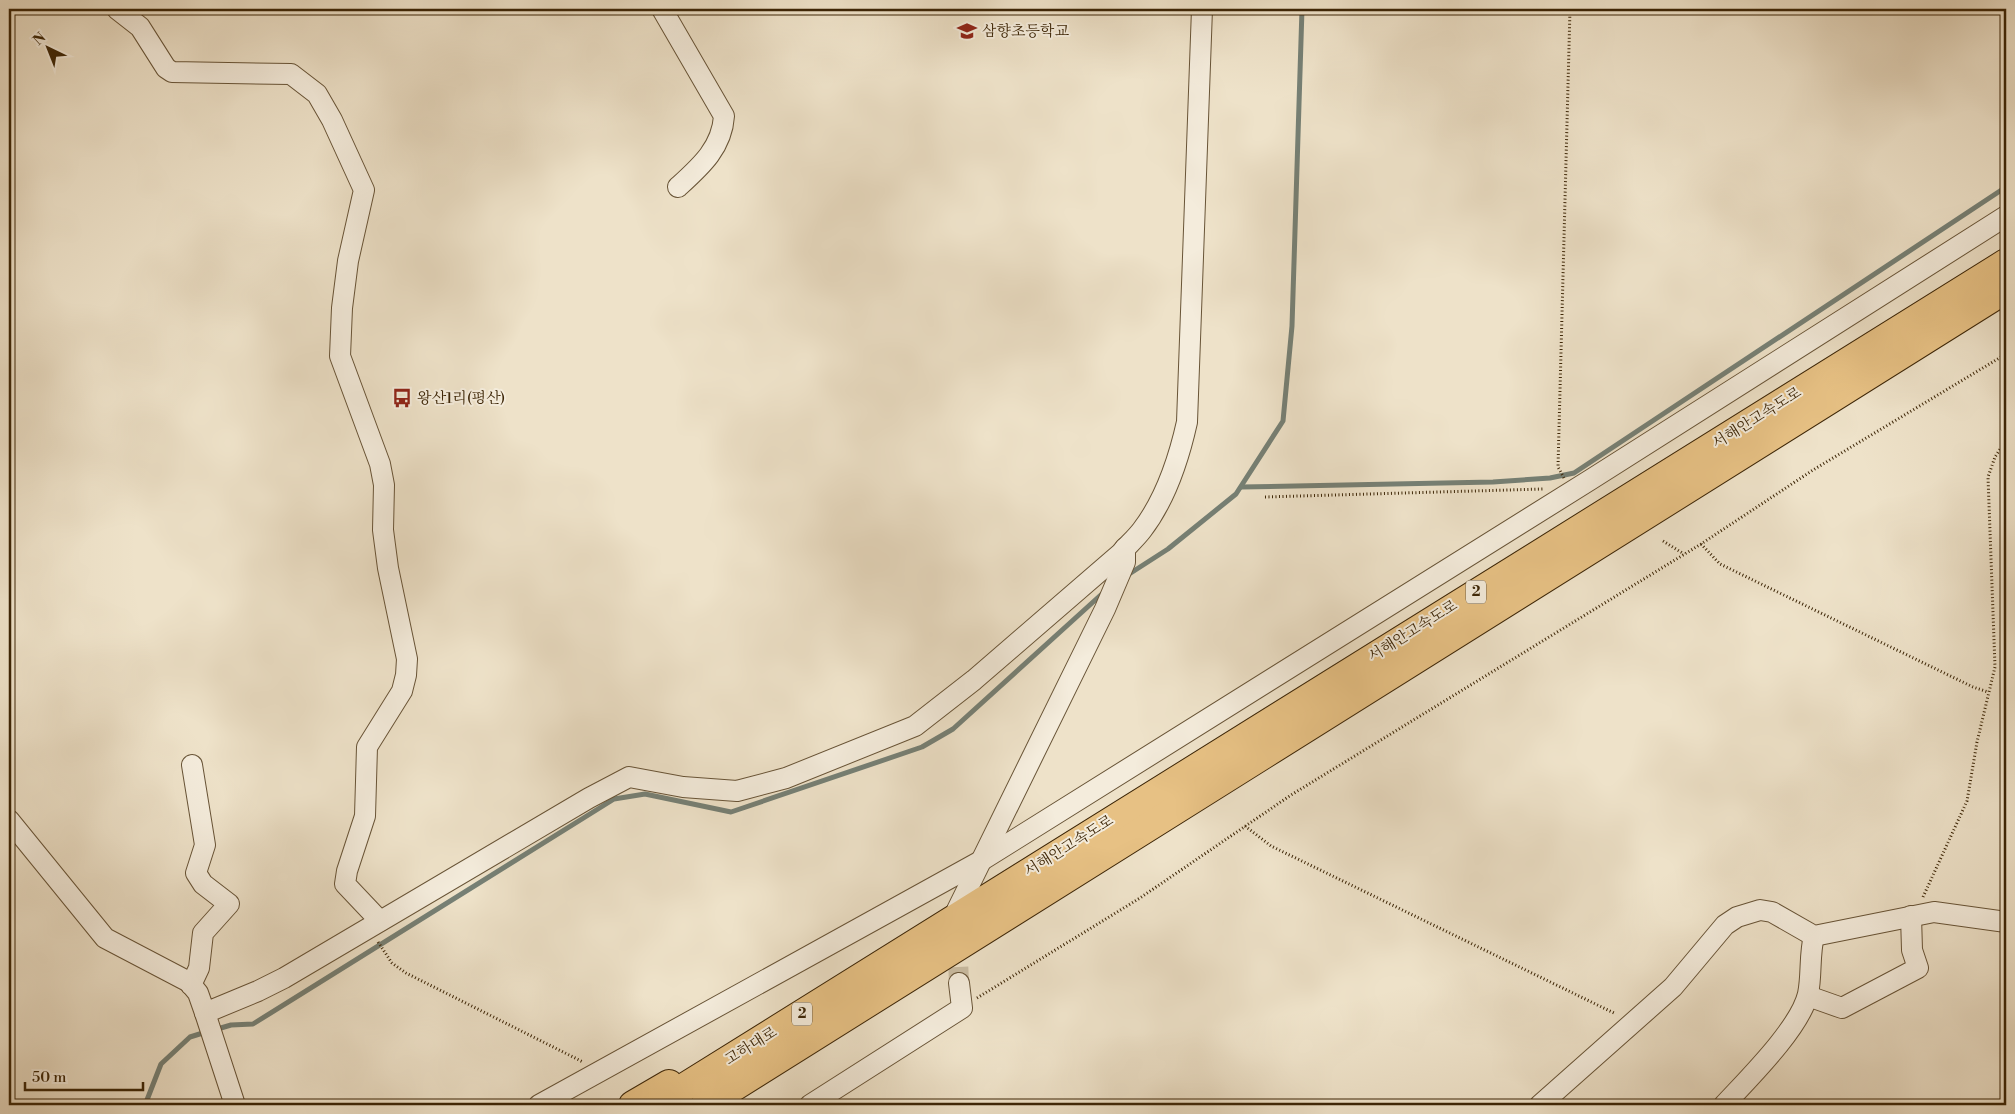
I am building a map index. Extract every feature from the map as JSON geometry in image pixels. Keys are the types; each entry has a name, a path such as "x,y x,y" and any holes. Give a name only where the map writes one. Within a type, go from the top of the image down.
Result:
{"highway":[{"name":"서해안고속도로","path":"956,925 2006,263"},
{"name":"서해안고속도로","path":"956,925 2006,289"},
{"path":"633,1105 956,925"},
{"path":"728,1105 956,925"},
{"name":"고하대로","path":"656,1105 956,925"},
{"name":"고하대로","path":"705,1105 956,925"}],"street":[{"path":"117,9 140,28 166,68 172,72 291,74 304,81 316,94 332,120 364,190 348,262 342,308 340,356 380,464 384,485 383,530 388,568 406,659 406,675 402,691 366,747 366,816 347,871 345,884 377,928"},
{"path":"662,9 724,116 722,133 709,157 678,187"},
{"path":"206,1017 377,928 589,798 629,777 683,787 737,791 786,778 915,726 974,680 1125,548 1142,530 1157,505 1174,467 1187,422 1202,9"},
{"path":"540,1105 979,862 1574,490 2006,216"},
{"path":"956,925 979,862 1105,609 1125,562 1125,548"},
{"path":"191,985 199,968 203,932 229,904 203,884 196,873 205,845 192,765"},
{"path":"9,820 105,938 191,985 198,993 235,1105"},
{"path":"1540,1105 1673,987 1725,925 1737,917 1760,910 1772,912 1814,936 1934,912 2006,922"},
{"path":"1808,996 1842,1008 1918,968 1912,950 1914,916"},
{"path":"1724,1105 1792,1027 1808,996 1814,936"},
{"path":"810,1105 962,1008 958,983"}],"path":[{"path":"1570,9 1558,467 1566,482 1574,490"},
{"path":"962,1008 1140,898 1245,826 1701,544 1813,470 2006,354"},
{"path":"1914,916 1967,801 1994,667 1995,649 1988,477 1995,457 2006,440"},
{"path":"1265,497 1500,490 1574,490"},
{"path":"1663,541 1684,554"},
{"path":"1701,544 1720,564 1973,687 1988,692"},
{"path":"1245,826 1271,846 1632,1023"},
{"path":"377,928 386,955 392,963 406,973 530,1034 584,1063 598,1073"}],"waterway":[{"path":"1126,576 1168,549 1236,494 1283,421 1292,326 1302,9"},
{"path":"1241,487 1493,482 1550,478 1574,473 2006,187"},
{"path":"214,1030 231,1025 253,1024 614,799 645,794 731,812 922,747 953,729 1103,593"},
{"path":"145,1105 161,1064 190,1037 206,1032"}],"tunnel":[{"path":"957,937 959,983"}],"place":[{"name":"삼향초등학교","path":"967,31"},
{"name":"왕산1리(평산)","path":"402,398"}]}
